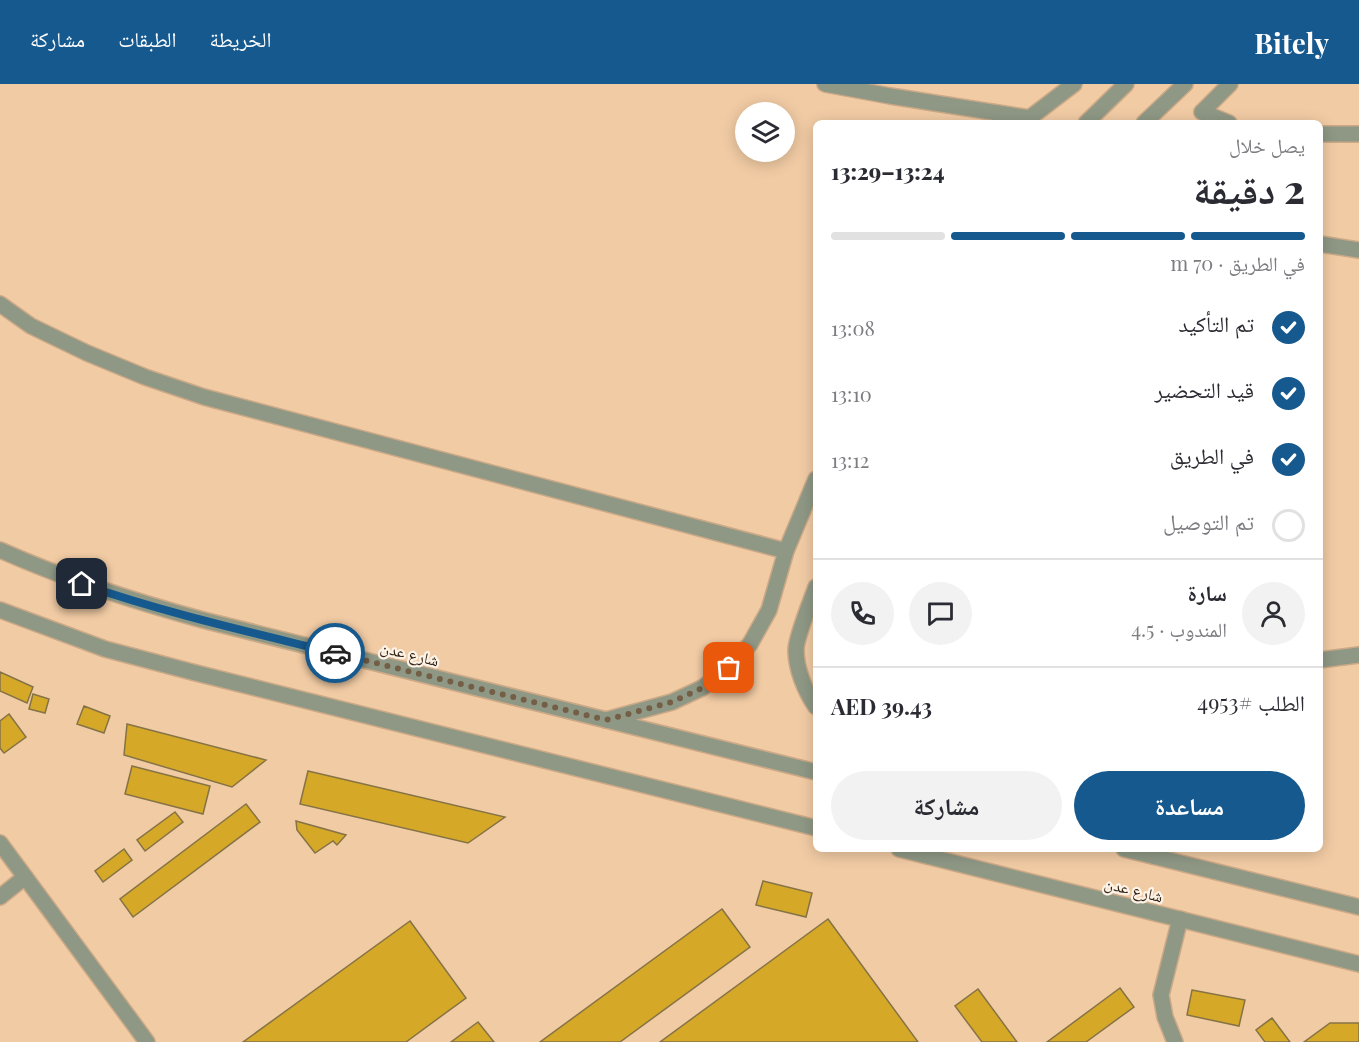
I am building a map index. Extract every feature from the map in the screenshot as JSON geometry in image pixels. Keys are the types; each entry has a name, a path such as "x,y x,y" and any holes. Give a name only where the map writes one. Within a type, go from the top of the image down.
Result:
{"street":[{"path":"825,84 1026,120 1074,84"},
{"path":"1089,120 1126,84"},
{"path":"1147,120 1185,84"},
{"path":"1222,120 1202,112 1230,84"},
{"path":"1323,134 1359,134"},
{"path":"1323,244 1359,250"},
{"path":"0,304 31,326 87,353 145,377 204,397 786,551"},
{"path":"606,720 672,702 702,688 729,668 750,644 769,610 786,551 813,486"},
{"name":"شارع عدن","path":"0,550 43,569 133,601 813,771"},
{"path":"813,596 796,648 799,671 813,702"},
{"path":"0,610 105,649 196,674 813,827"},
{"path":"1323,660 1359,655"},
{"path":"0,843 147,1042"},
{"name":"شارع عدن","path":"911,852 1359,964"},
{"path":"1136,852 1359,907"},
{"path":"0,897 25,877"},
{"path":"1176,1042 1165,1017 1161,995 1180,919"}],"building":[{"path":"0,672 33,687 27,703 0,691"},
{"path":"33,694 49,699 45,713 29,709"},
{"path":"84,706 110,716 104,733 77,724"},
{"path":"9,714 26,737 4,753 0,748 0,721"},
{"path":"127,724 266,760 232,787 124,755"},
{"path":"132,766 210,786 203,814 125,794"},
{"path":"308,771 505,817 468,843 300,804"},
{"path":"246,804 260,822 133,917 120,899"},
{"path":"175,812 183,822 145,851 137,840"},
{"path":"296,821 346,835 337,845 333,841 315,853 297,830"},
{"path":"124,849 132,860 103,882 95,871"},
{"path":"763,881 812,893 806,917 756,905"},
{"path":"722,909 750,947 620,1042 540,1042"},
{"path":"828,919 918,1042 660,1042"},
{"path":"410,921 466,998 406,1042 243,1042"},
{"path":"1120,988 1134,1007 1086,1042 1047,1042"},
{"path":"978,989 1017,1042 982,1042 955,1006"},
{"path":"1192,990 1245,1000 1239,1026 1187,1015"},
{"path":"1272,1018 1290,1042 1265,1042 1256,1030"},
{"path":"478,1022 494,1042 451,1042"},
{"path":"1330,1023 1359,1023 1359,1042 1304,1042"}],"way so far":[{"path":"335,653 606,720 672,702 702,688 729,668"}],"route":[{"path":"82,584 122,598 335,653"}]}
